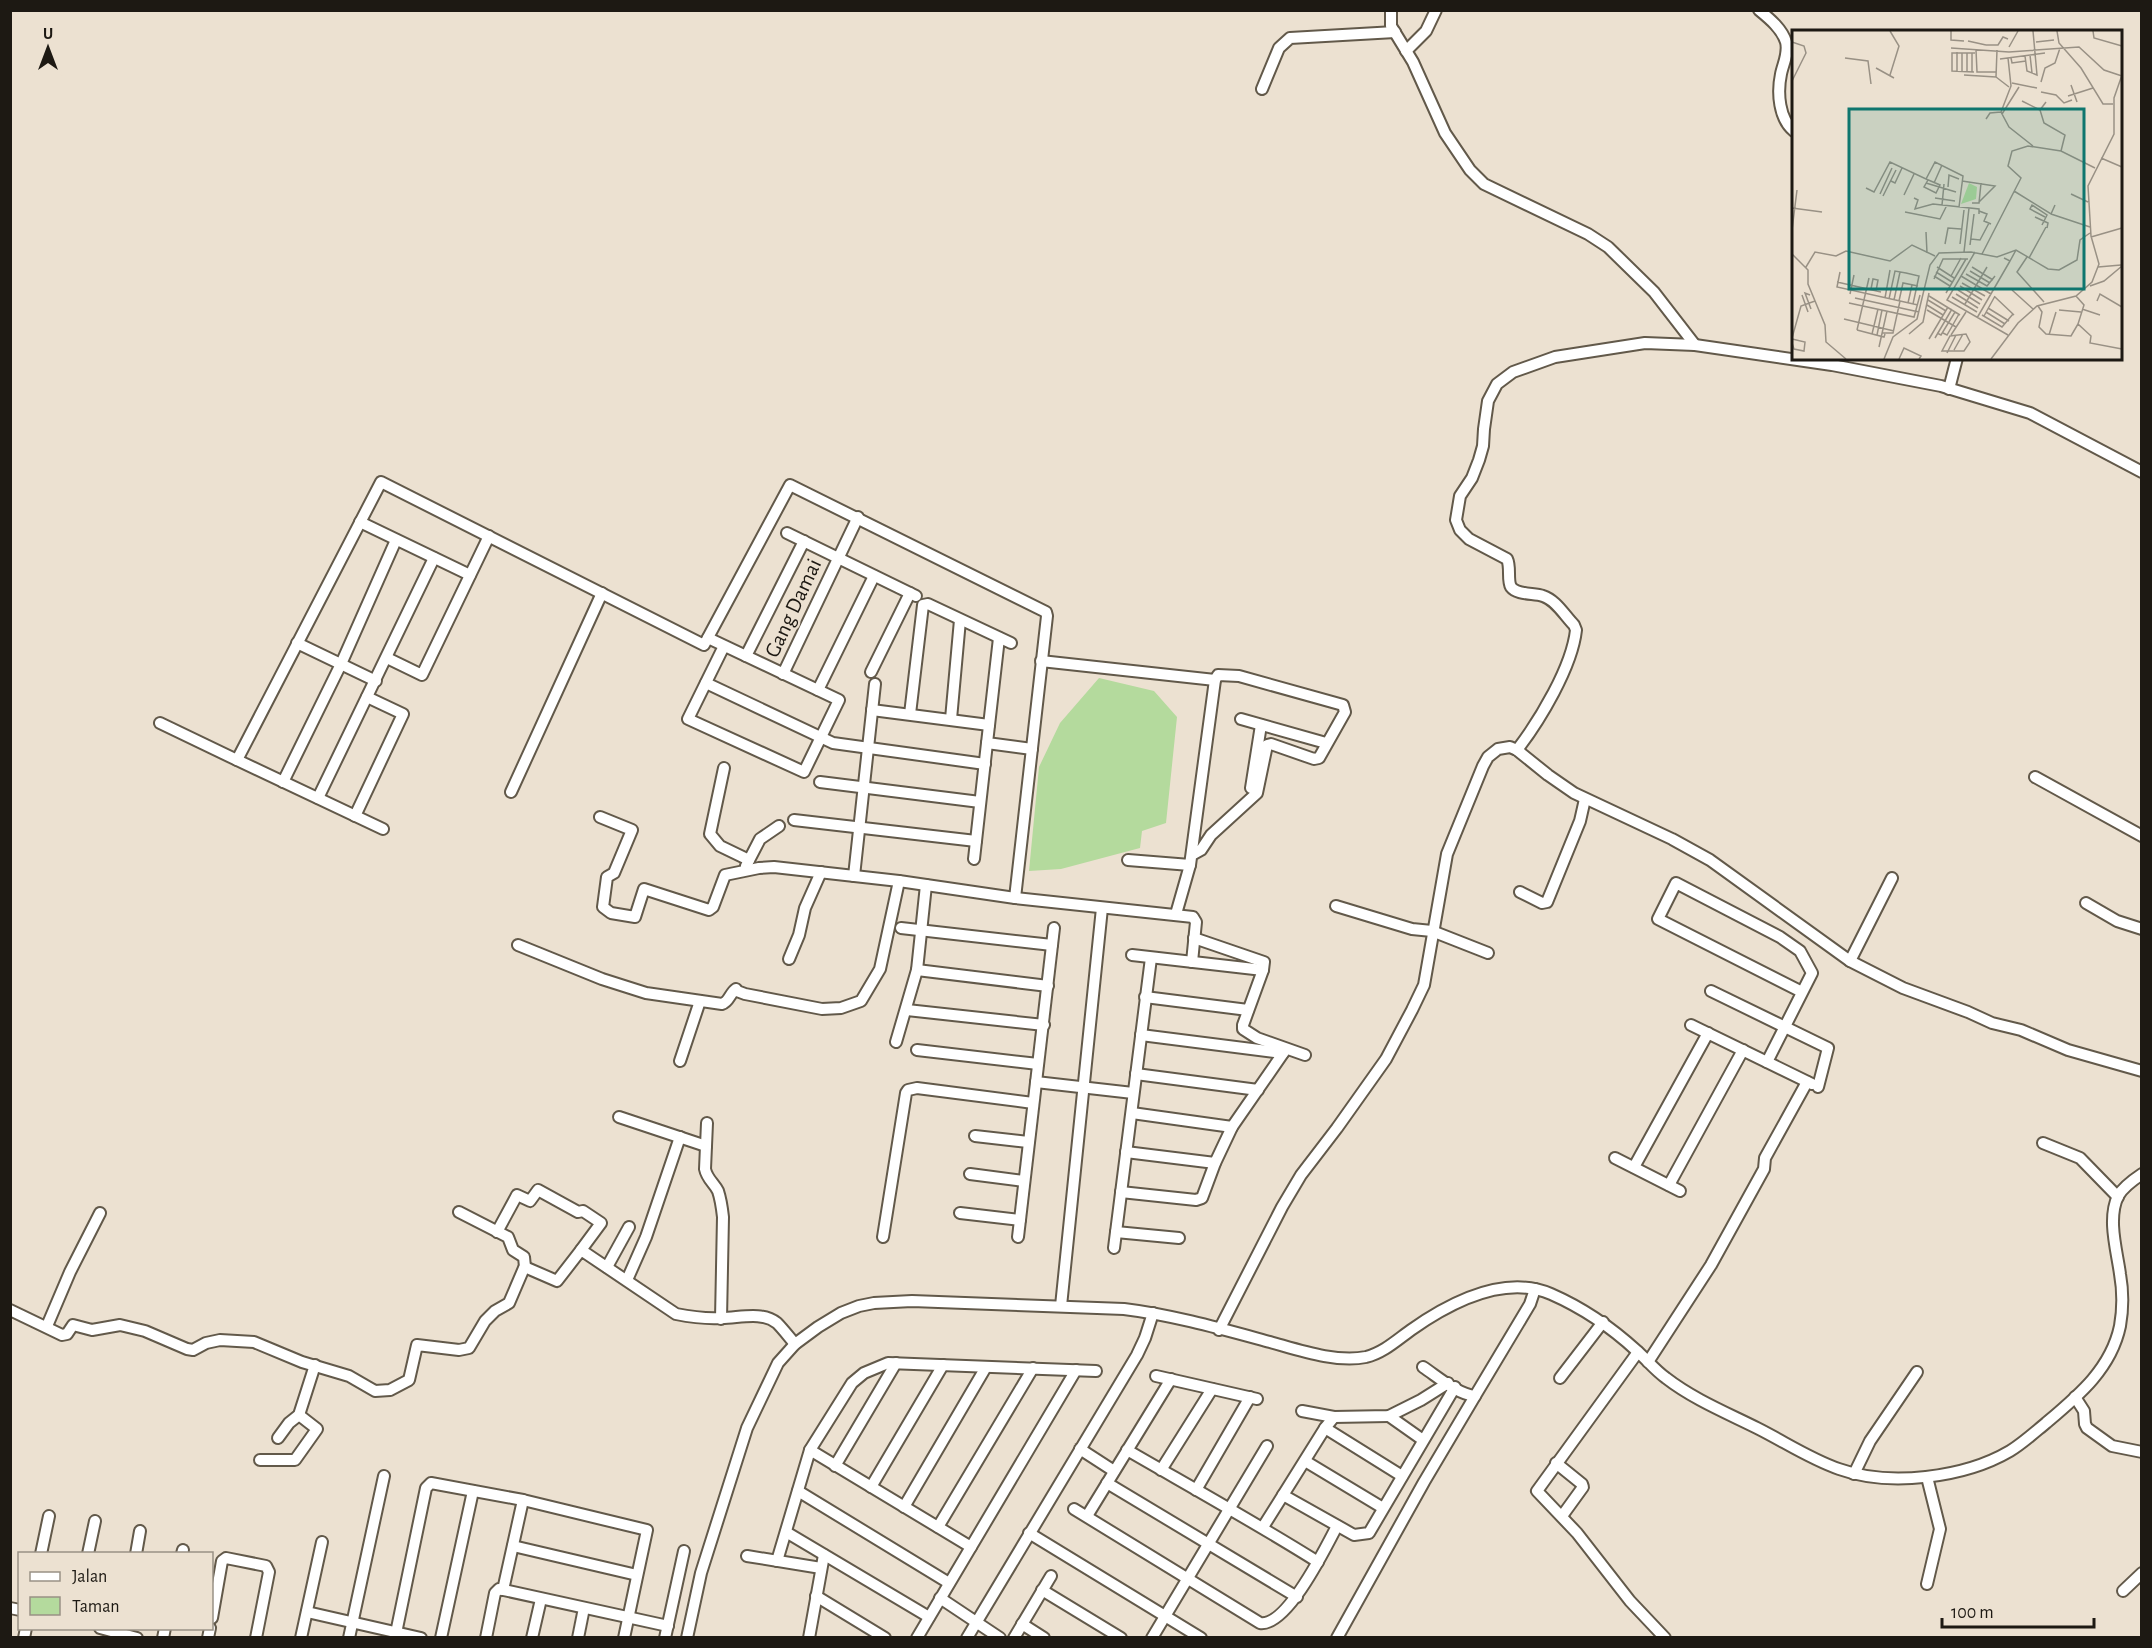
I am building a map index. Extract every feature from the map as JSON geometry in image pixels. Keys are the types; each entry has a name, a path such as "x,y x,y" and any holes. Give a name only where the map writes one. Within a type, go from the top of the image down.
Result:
{"street":[{"path":"1391,10 1391,26 1406,51 1445,133 1470,170 1484,184 1588,234 1608,247 1654,292 1695,345"},
{"path":"1406,51 1426,31 1436,10"},
{"path":"1759,10 1782,32 1786,45 1779,88 1780,103 1787,126 1792,130"},
{"path":"1262,89 1279,48 1290,38 1395,32"},
{"path":"1517,750 1550,699 1564,668 1576,630 1554,602 1545,596 1512,588 1507,559 1469,539 1460,530 1456,520 1460,496 1472,478 1483,446 1488,402 1497,384 1513,372 1555,357 1645,343 1695,345 1792,359"},
{"path":"1798,360 1949,389 2030,413 2142,472"},
{"path":"1949,389 1956,360"},
{"path":"237,760 381,482 704,645 790,485 1044,610 1047,616 1015,898"},
{"name":"Gang Damai","path":"783,674 858,517"},
{"path":"360,522 470,575"},
{"path":"787,533 913,595 871,672"},
{"path":"387,658 422,675 489,536"},
{"path":"283,782 341,664 396,540"},
{"path":"746,656 804,541"},
{"path":"318,798 434,558"},
{"path":"818,690 874,576"},
{"path":"511,792 602,593"},
{"path":"910,714 922,607 928,604 1011,643"},
{"path":"951,719 960,620"},
{"path":"708,638 839,700 804,772 688,719 724,646"},
{"path":"974,859 999,638"},
{"path":"297,643 375,681"},
{"path":"1041,661 1215,680"},
{"path":"1128,860 1191,860 1201,850 1210,835 1257,793 1269,744 1316,759 1321,757 1326,743 1344,712 1342,705 1239,676 1221,674 1216,676 1191,860 1176,914"},
{"path":"706,682 833,743 985,764"},
{"path":"854,876 875,684"},
{"path":"356,816 403,714 368,697"},
{"path":"872,710 989,725"},
{"path":"1241,719 1326,743"},
{"path":"160,723 383,829"},
{"path":"1249,800 1262,725"},
{"path":"987,743 1032,749"},
{"path":"1219,1330 1282,1207 1301,1175 1386,1059 1412,1010 1424,985 1447,854 1483,766 1488,757 1498,749 1510,747 1517,750 1561,785 1585,799 1700,854 1850,962 1903,988 1992,1023 2021,1030 2068,1050 2142,1071"},
{"path":"724,768 710,834 720,846 747,865"},
{"path":"2035,777 2142,836"},
{"path":"820,782 980,802"},
{"path":"1520,892 1542,903 1548,902 1580,821 1585,799"},
{"path":"600,817 632,830 614,873 607,877 603,907 611,913 635,917 645,889 709,910 713,907 725,875 747,865 774,867 1195,918 1192,962"},
{"path":"794,820 976,841"},
{"path":"747,865 760,839 780,825"},
{"path":"789,959 799,935 805,908 821,872"},
{"path":"1850,962 1892,878"},
{"path":"518,945 602,979 646,993 724,1004 736,988 737,991 745,994 822,1009 841,1008 861,1001 880,969 899,881"},
{"path":"1767,1062 1812,973 1800,951 1780,937 1676,883 1658,919 1802,992"},
{"path":"896,1042 917,970 926,885"},
{"path":"2086,903 2117,921 2142,929"},
{"path":"1336,906 1412,929 1432,931 1488,953"},
{"path":"1061,1306 1102,908"},
{"path":"901,928 1052,945"},
{"path":"1018,1237 1054,928"},
{"path":"1194,938 1264,962 1243,1025 1245,1032 1285,1051"},
{"path":"1132,955 1263,970"},
{"path":"1114,1248 1150,958"},
{"path":"917,970 1048,986"},
{"path":"1691,1025 1820,1089 1828,1048 1711,991"},
{"path":"1145,997 1248,1010"},
{"path":"680,1061 700,1001"},
{"path":"907,1010 1044,1025"},
{"path":"1634,1167 1708,1033"},
{"path":"1141,1035 1305,1055"},
{"path":"917,1050 1038,1064"},
{"path":"1670,1185 1743,1050"},
{"path":"1121,1192 1198,1200 1203,1196 1232,1127 1285,1051"},
{"path":"1136,1074 1258,1090"},
{"path":"1036,1082 1133,1093"},
{"path":"1648,1362 1711,1265 1764,1169 1765,1158 1807,1082"},
{"path":"883,1237 908,1090 918,1088 1033,1103"},
{"path":"1132,1113 1232,1127"},
{"path":"619,1117 706,1146"},
{"path":"707,1123 706,1176 717,1189 723,1217 721,1318"},
{"path":"975,1136 1028,1142"},
{"path":"627,1280 646,1237 680,1137"},
{"path":"2043,1143 2080,1158 2118,1197"},
{"path":"1126,1152 1215,1163"},
{"path":"1616,1158 1680,1191"},
{"path":"970,1174 1024,1181"},
{"path":"687,1638 701,1573 747,1428 774,1371 795,1344 841,1313 859,1306 912,1300 1124,1309 1152,1318 1219,1330 1319,1354 1362,1358 1378,1352 1441,1311 1476,1295 1498,1290 1535,1290 1551,1294 1602,1324 1634,1357 1648,1362 1668,1380 1707,1403 1823,1463 1854,1474 1884,1478 1927,1479 1984,1462 2011,1450 2064,1407 2103,1368 2120,1328 2122,1293 2114,1215 2118,1197 2132,1181 2142,1174"},
{"path":"497,1232 517,1195 530,1201 538,1190 578,1212 583,1211 601,1223 557,1281 525,1268"},
{"path":"459,1212 508,1237 511,1247 523,1255 525,1268"},
{"path":"47,1326 99,1213"},
{"path":"960,1213 1020,1220"},
{"path":"607,1267 629,1227"},
{"path":"1116,1232 1179,1238"},
{"path":"581,1250 676,1314 690,1317 766,1317 776,1323 795,1344"},
{"path":"10,1310 62,1335 67,1334 73,1325 92,1330 120,1325 145,1331 193,1350 206,1343 220,1340 254,1342 349,1376 375,1391 390,1390 409,1380 417,1345 459,1350 469,1348 485,1321 495,1311 510,1303 522,1270 525,1268"},
{"path":"1337,1638 1424,1482 1530,1304 1535,1290"},
{"path":"967,1638 1137,1355 1152,1318"},
{"path":"1560,1378 1595,1336 1602,1324"},
{"path":"1634,1357 1537,1491 1562,1516 1630,1601 1665,1638"},
{"path":"836,1466 896,1363"},
{"path":"777,1561 810,1450 852,1383 864,1373 877,1366 896,1363 1096,1371"},
{"path":"278,1438 289,1423 299,1415 315,1365"},
{"path":"871,1487 943,1365"},
{"path":"904,1507 986,1367"},
{"path":"1423,1367 1451,1385 1475,1396"},
{"path":"938,1527 1033,1368"},
{"path":"917,1638 1076,1370"},
{"path":"1854,1474 1870,1441 1917,1372"},
{"path":"1156,1376 1253,1398 1196,1490"},
{"path":"1087,1516 1171,1379"},
{"path":"1302,1411 1334,1417 1389,1416 1451,1385"},
{"path":"1282,1495 1354,1535 1369,1533 1423,1440 1451,1385"},
{"path":"1161,1470 1212,1389"},
{"path":"2074,1397 2084,1411 2084,1422 2087,1428 2112,1446 2142,1452"},
{"path":"260,1460 290,1461 297,1459 317,1429 299,1415"},
{"path":"1389,1416 1423,1440"},
{"path":"1263,1527 1334,1417"},
{"path":"1325,1428 1402,1476"},
{"path":"1152,1638 1267,1446"},
{"path":"1080,1449 1114,1471"},
{"path":"810,1450 971,1547"},
{"path":"1128,1450 1263,1527 1318,1562"},
{"path":"1305,1461 1383,1508"},
{"path":"1556,1463 1583,1487 1562,1516"},
{"path":"349,1638 384,1476"},
{"path":"1927,1479 1940,1529 1927,1584"},
{"path":"395,1635 428,1484 431,1483 523,1500 647,1530 624,1638"},
{"path":"1107,1483 1297,1597"},
{"path":"441,1638 473,1491"},
{"path":"798,1491 949,1583"},
{"path":"504,1590 523,1500"},
{"path":"1074,1509 1265,1624 1272,1621 1297,1597 1337,1526"},
{"path":"41,1552 49,1516"},
{"path":"88,1552 95,1521"},
{"path":"135,1552 140,1531"},
{"path":"786,1532 929,1617"},
{"path":"1029,1533 1202,1638"},
{"path":"301,1638 322,1542"},
{"path":"513,1546 638,1575"},
{"path":"666,1638 684,1551"},
{"path":"809,1638 824,1555"},
{"path":"747,1556 821,1568"},
{"path":"213,1612 221,1562 224,1559 266,1566 269,1572 256,1638"},
{"path":"2123,1591 2142,1573"},
{"path":"1014,1638 1051,1576"},
{"path":"486,1638 496,1591 499,1589 668,1626"},
{"path":"1042,1590 1121,1638"},
{"path":"816,1596 885,1638"},
{"path":"940,1598 1000,1638"},
{"path":"532,1638 541,1599"},
{"path":"578,1638 584,1608"},
{"path":"307,1612 395,1635 421,1638"},
{"path":"1022,1624 1044,1638"},
{"path":"120,1631 137,1638"}],"green space":[{"path":"1099,678 1154,691 1177,717 1166,823 1142,831 1140,848 1061,869 1029,871 1039,767 1060,723"}]}
